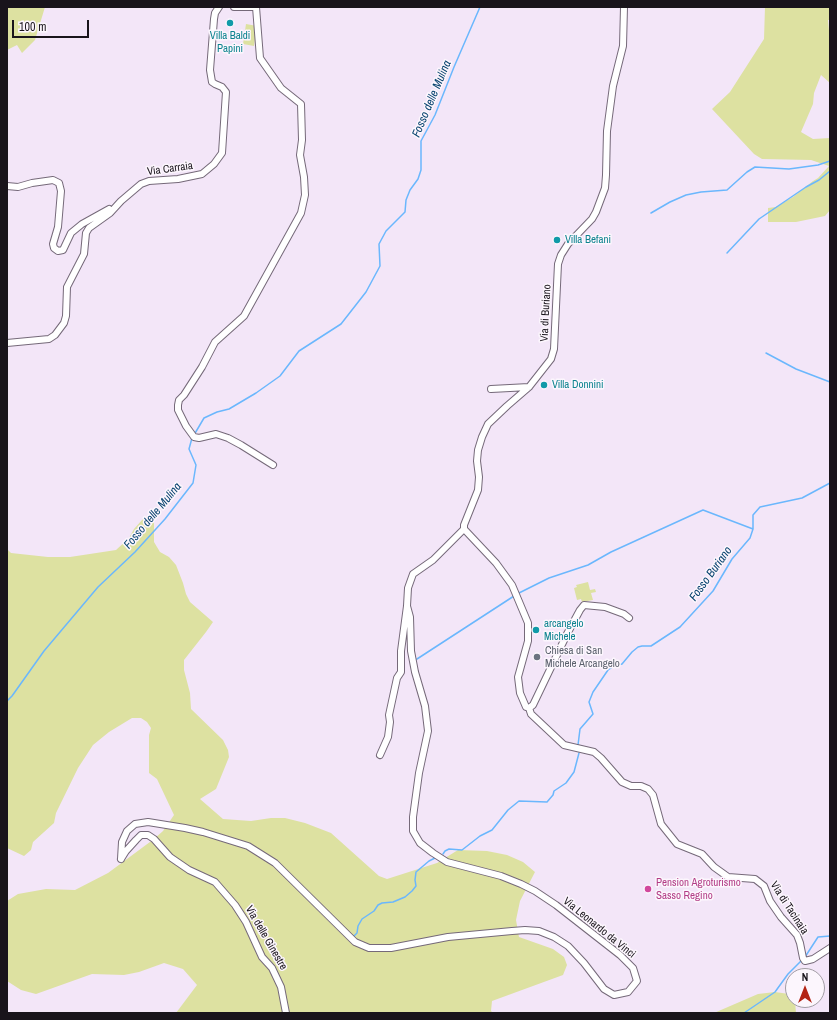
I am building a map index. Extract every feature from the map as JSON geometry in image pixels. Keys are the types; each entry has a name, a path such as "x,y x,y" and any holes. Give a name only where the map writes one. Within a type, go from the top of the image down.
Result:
{"street":[{"name":"Via Carraia","path":"7,343 49,339 55,335 64,323 66,316 67,287 84,254 86,234 89,228 110,213 121,201 141,184 149,181 178,179 202,174 214,164 222,153 226,92 222,87 212,82 210,70 214,19 215,13 219,7"},
{"path":"234,7 252,7"},
{"path":"256,7 260,58 281,88 301,104 302,140 300,155 305,195 301,212 244,316 215,342 202,367 184,395 179,400 178,410 194,438 216,434 228,438 242,445 273,465"},
{"name":"Via di Buriano","path":"407,606 408,588 412,574 434,560 464,529 478,490 478,450 488,424 529,387 550,359 554,349 558,264 561,255 575,236 592,219 605,188 607,131 613,86 623,46 624,7"},
{"path":"7,186 18,188 32,183 52,180 60,183 61,191 58,227 53,244 54,248 58,251 63,250 71,233 82,224 106,212 121,201"},
{"path":"492,389 529,387"},
{"path":"464,529 496,563 512,585 528,623 528,641 518,677 520,693 526,707 529,708 533,705 570,628 584,605 604,607 624,614 628,618"},
{"path":"380,755 388,738 390,722 389,715 397,678 401,672 401,651 407,606"},
{"name":"Via Leonardo da Vinci","path":"121,860 122,842 127,831 135,824 148,822 197,831 248,846 262,854 275,863 355,942 369,948 391,948 448,938 512,931 525,930 539,932 554,936 568,946 584,963 604,989 614,995 628,992 638,981 633,968 620,955 556,905 535,891 501,876 447,862 420,843 414,831 413,817 418,779 428,731 425,706 412,651 410,617 407,606"},
{"name":"Via di Tacinaia","path":"529,708 531,714 564,745 594,752 622,782 630,786 641,786 648,789 653,794 661,824 677,844 702,854 714,867 728,877 755,879 764,886 770,901 781,917 797,935 804,960 813,959 830,948"},
{"name":"Via delle Ginestre","path":"121,860 141,835 148,836 154,839 170,857 201,877 215,882 235,905 246,922 262,956 272,968 281,987 286,1013"}],"green space":[{"path":"7,7 45,7 35,40 22,53 17,45 7,50"},
{"path":"765,7 830,7 830,20 828,20 830,41 830,83 821,75 814,93 813,104 801,132 813,139 830,138 830,210 825,216 796,222 768,222 768,208 776,207 793,197 818,178 829,166 811,160 762,159 754,154 712,109 730,92 764,39"},
{"path":"246,24 257,26 254,46 243,44"},
{"path":"149,516 154,522 154,542 160,552 169,557 176,565 190,602 213,622 184,660 184,670 190,693 191,709 223,740 228,750 229,757 216,789 200,799 223,819 251,821 271,818 285,818 305,823 331,833 379,876 387,879 437,863 458,850 487,851 507,855 523,862 535,872 520,901 516,920 519,937 553,949 564,957 567,965 563,975 492,1001 491,1011 493,1013 176,1013 197,985 183,969 164,963 139,972 124,975 92,974 36,994 21,990 7,981 7,901 18,894 46,889 75,890 108,873 154,839 163,831 174,815 157,779 149,773 149,735 151,728 147,722 141,718 132,718 109,732 93,745 78,768 56,813 54,823 33,842 31,850 24,856 7,848 7,549 11,553 48,557 70,557 116,550 129,538 134,529 142,520"},
{"path":"588,582 590,590 595,589 596,592 591,593 593,600 582,602 581,599 577,600 574,588 577,587 576,585"},
{"path":"775,992 785,993 785,1008 796,1008 796,1013 714,1013 758,994"}],"waterway":[{"name":"Fosso delle Mulina","path":"194,435 204,418 217,412 229,409 256,393 280,376 299,351 341,324 366,292 380,266 379,244 386,231 405,212 406,200 410,190 418,179 421,170 421,141 435,115 480,7"},
{"path":"651,213 686,195 727,190 747,172 755,167 789,169 818,165 830,161"},
{"path":"727,253 759,219 806,187 819,180 830,171"},
{"path":"766,353 796,369 830,382"},
{"name":"Fosso delle Mulina","path":"7,701 44,651 98,587 135,552 165,519 193,483 196,465 189,449 192,438"},
{"name":"Fosso Buriano","path":"578,745 580,729 593,714 589,702 593,692 608,670 614,666 622,664 638,647 651,646 680,627 713,591 732,559 750,538 753,529 753,515 760,507 802,498 830,483"},
{"path":"517,594 549,578 588,565 611,552 703,510 753,529"},
{"path":"417,659 514,596"},
{"name":"Fosso Buriano","path":"443,854 449,849 462,850 480,836 492,830 508,810 519,801 547,802 553,795 554,791 566,783 574,772 579,753"},
{"name":"Fosso Buriano","path":"354,936 357,933 358,926 362,919 374,911 378,905 393,902 405,897 412,891 416,886 416,872 435,858"},
{"path":"805,957 818,937 830,936"},
{"path":"744,1013 775,992 788,974 802,960"}],"place":[{"name":"Villa Baldi Papini","path":"230,23"},
{"name":"Villa Befani","path":"557,240"},
{"name":"Villa Donnini","path":"544,385"},
{"name":"arcangelo Michele","path":"536,630"},
{"name":"Chiesa di San Michele Arcangelo","path":"537,657"},
{"name":"Pension Agroturismo Sasso Regino","path":"648,889"}]}
